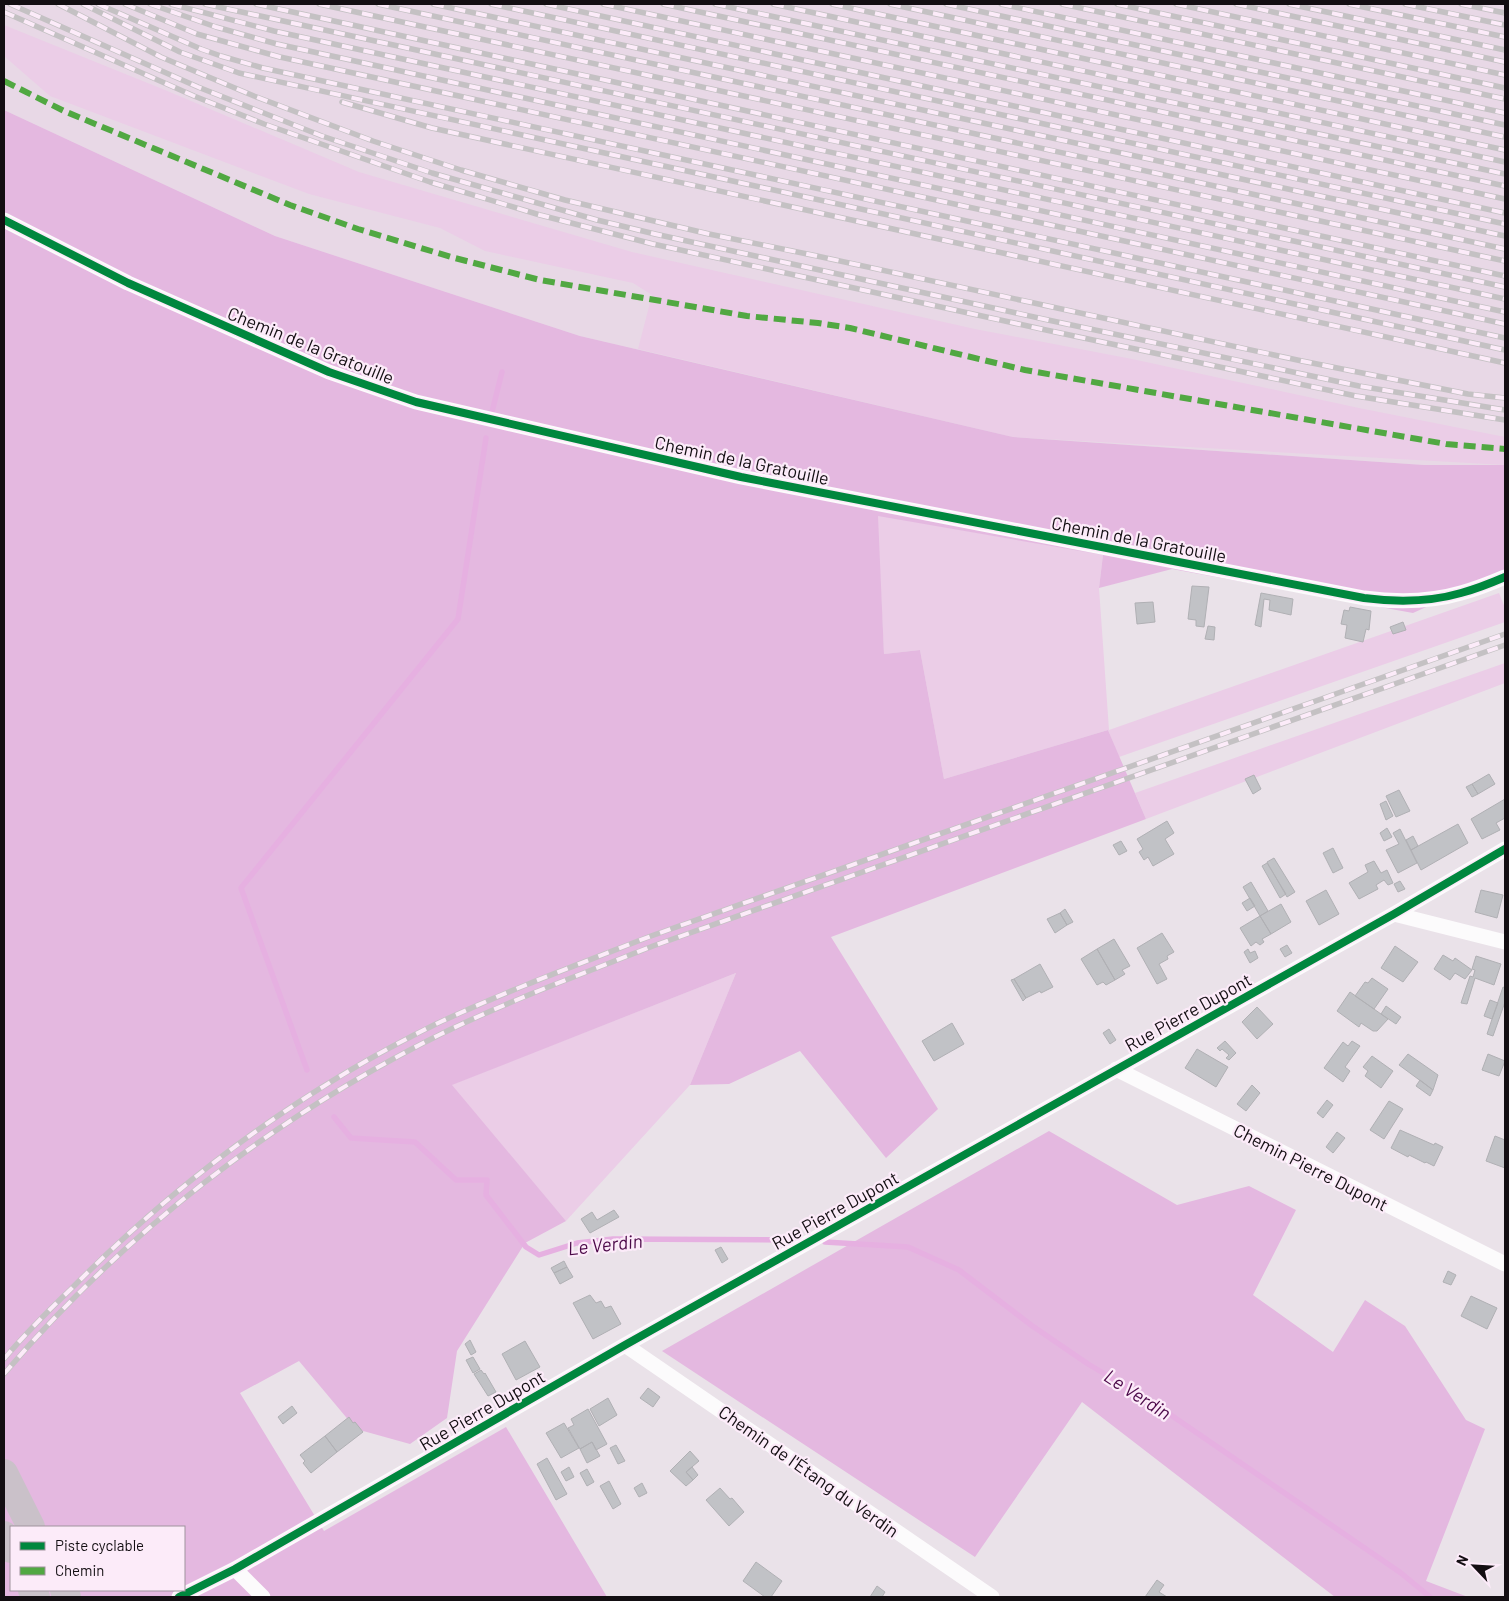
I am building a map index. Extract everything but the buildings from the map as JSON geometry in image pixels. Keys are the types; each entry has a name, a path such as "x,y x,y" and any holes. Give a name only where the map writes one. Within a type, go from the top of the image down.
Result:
{"highway":[{"path":"4,1473 31,1526"},
{"path":"4,1535 10,1547"}],"street":[{"name":"Chemin de la Gratouille","path":"4,220 145,291 329,372 416,402 741,477 1364,598 1400,601 1439,598 1460,594 1505,577"},
{"name":"Rue Pierre Dupont","path":"179,1597 235,1569 625,1345 1394,914 1505,849"},
{"path":"1394,914 1505,942"},
{"name":"Chemin Pierre Dupont","path":"1116,1069 1505,1264"},
{"name":"Chemin de l'Étang du Verdin","path":"625,1345 992,1597"},
{"path":"235,1569 263,1597"}],"shaded area":[{"path":"4,4 1505,4 1505,465 1424,465 1013,437 580,336 275,236 4,110"},
{"path":"4,25 165,90 359,172 632,252 975,329 1132,359 1505,437 1505,465 1013,437 638,349 652,295 633,283 485,251 440,228 309,194 50,96 4,56"},
{"path":"4,110 275,236 580,336 1013,437 1424,465 1505,465 1505,571 1413,613 1172,569 1099,588 1103,555 878,516 884,654 920,650 944,779 1108,730 1146,819 831,937 938,1109 886,1158 800,1051 729,1084 690,1085 736,973 452,1085 566,1221 525,1243 457,1351 447,1418 410,1444 356,1429 299,1361 240,1393 324,1531 506,1427 607,1597 4,1597"},
{"path":"877,515 1103,555 1099,588 1109,730 1499,593 1505,608 1505,622 1119,757 1108,730 944,779 920,650 884,654"},
{"path":"1505,663 1505,683 1146,819 1135,793"},
{"path":"736,973 690,1085 566,1221 451,1085"},
{"path":"1049,1131 1177,1205 1249,1186 1296,1210 1253,1295 1333,1352 1365,1300 1405,1326 1466,1420 1485,1429 1426,1581 1468,1597 1335,1597 1082,1402 975,1557 662,1351"}],"waterway":[{"path":"491,416 502,372"},
{"path":"307,1070 241,888 458,619 486,438"},
{"name":"Le Verdin","path":"334,1117 351,1138 415,1142 456,1180 487,1180 486,1195 526,1247 539,1255 577,1243 613,1239 795,1240"},
{"name":"Le Verdin","path":"825,1242 908,1247 959,1270 1031,1325 1088,1364 1149,1400 1401,1573 1430,1597"}],"railway":[{"path":"10,4 198,87 322,136 432,173 597,220 1048,320 1359,386 1505,410"},
{"path":"58,4 161,57 254,96 373,141 461,170 565,200 709,234 1302,361 1468,394 1505,398"},
{"path":"83,4 180,52 239,73 1505,350"},
{"path":"98,4 201,49 263,68 1505,338"},
{"path":"125,4 197,34 280,57 1505,324"},
{"path":"150,4 216,27 277,44 1505,312"},
{"path":"171,4 274,31 1505,299"},
{"path":"205,4 1505,287"},
{"path":"256,4 1505,276"},
{"path":"319,4 1505,261"},
{"path":"378,4 1505,249"},
{"path":"433,4 1505,236"},
{"path":"491,4 1505,224"},
{"path":"546,4 1505,213"},
{"path":"603,4 1505,199"},
{"path":"663,4 1505,186"},
{"path":"715,4 1505,174"},
{"path":"773,4 1505,162"},
{"path":"832,4 1505,150"},
{"path":"890,4 1505,137"},
{"path":"946,4 1505,125"},
{"path":"1001,4 1505,113"},
{"path":"1062,4 1505,99"},
{"path":"1117,4 1505,88"},
{"path":"1176,4 1505,75"},
{"path":"1236,4 1505,62"},
{"path":"1289,4 1505,50"},
{"path":"1349,4 1505,37"},
{"path":"1405,4 1505,25"},
{"path":"1461,4 1505,13"},
{"path":"4,12 194,96 264,124 430,182 540,215 653,244 1356,396 1505,420"},
{"path":"342,102 432,128 1505,363"},
{"path":"4,1359 45,1314 113,1249 198,1175 289,1108 337,1078 436,1024 516,989 651,936 1505,634"},
{"path":"4,1374 51,1322 100,1273 151,1226 205,1182 319,1102 441,1034 520,999 653,946 1505,645"}],"marked path":[{"path":"4,81 64,111 290,205 358,229 451,257 540,280 747,316 850,328 1025,370 1446,444 1505,449"}],"cycle path":[{"path":"4,220 128,283 329,372 416,402 741,477 1364,598 1400,601 1425,600 1467,591 1505,577"},
{"path":"179,1597 235,1569 625,1345 1394,914 1505,849"}]}
